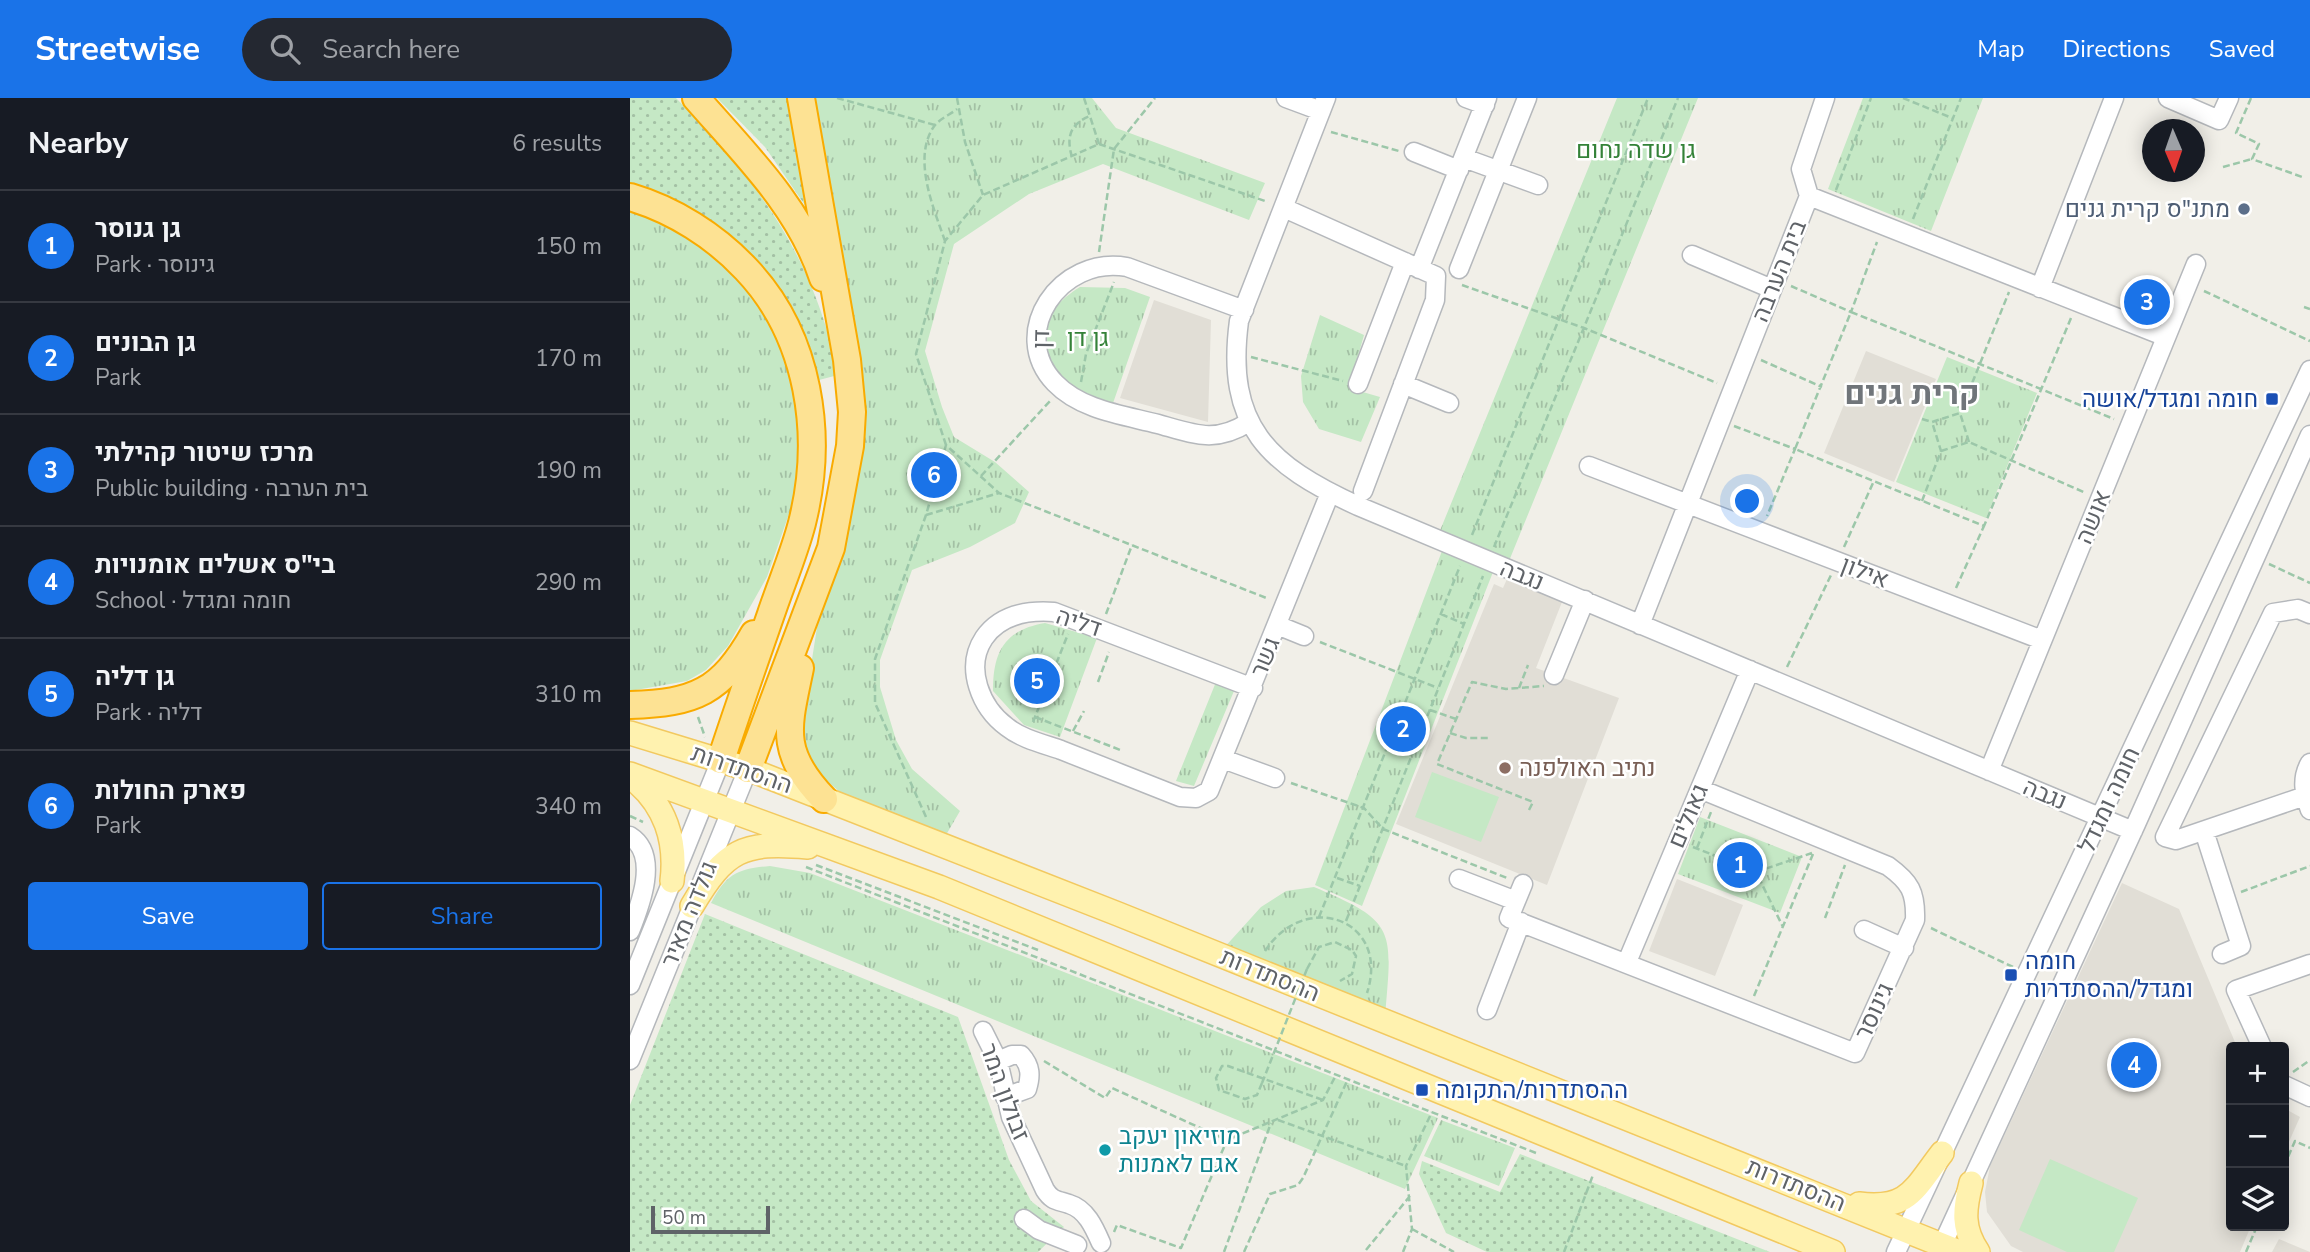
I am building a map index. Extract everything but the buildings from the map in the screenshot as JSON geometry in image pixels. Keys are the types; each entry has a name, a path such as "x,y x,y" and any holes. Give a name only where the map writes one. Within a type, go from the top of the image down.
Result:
{"highway":[{"path":"696,98 774,186 794,217 821,270 844,343"},
{"path":"748,769 831,548 848,465 852,412 844,343 802,98"},
{"path":"630,197 684,220 707,234 742,264 772,302 797,350 809,404 811,457 802,524 721,760"},
{"path":"630,705 681,701 711,689 734,664 780,586"},
{"path":"812,601 789,723 790,749 804,774 824,799"}],"main road":[{"name":"ההסתדרות","path":"630,733 748,769 1906,1228 1947,1249"},
{"name":"ההסתדרות","path":"630,776 705,800 952,892 1815,1247 1833,1252"},
{"path":"630,776 650,794 666,821 673,857 672,881"},
{"path":"692,906 712,872 727,859 749,848 785,845 833,849"},
{"path":"1822,1195 1882,1206 1897,1204 1914,1190 1941,1153"},
{"path":"1971,1183 1964,1224 1978,1252"}],"street":[{"path":"1286,98 1320,112"},
{"path":"1358,384 1461,164 1486,101 1466,98"},
{"path":"1459,269 1527,98"},
{"path":"1809,197 1801,169 1825,98"},
{"path":"2040,288 2114,98"},
{"path":"2168,98 2219,120 2229,98"},
{"name":"נגבה","path":"1320,112 1244,310 1234,353 1239,401 1249,422 1264,444 1302,479 1488,562 1585,600 2133,831"},
{"path":"1414,152 1498,170 1538,185"},
{"name":"בית הערבה","path":"1640,625 1809,197 2166,337"},
{"path":"1284,208 1436,276 1435,300 1363,491"},
{"path":"1692,255 1774,284"},
{"name":"אושה","path":"1989,771 2196,264"},
{"name":"דן","path":"1244,310 1119,266 1097,265 1080,270 1061,284 1051,296 1040,320 1038,345 1041,360 1062,389 1089,406 1206,436 1229,435 1249,422"},
{"name":"חומה ומגדל","path":"1896,1252 2310,370"},
{"path":"1403,384 1450,403"},
{"name":"חומה ומגדל","path":"1947,1249 1971,1183 2133,831 2310,435"},
{"name":"אילון","path":"1590,466 2042,640"},
{"name":"גשר","path":"1180,797 1196,798 1209,791 1330,493"},
{"path":"1555,675 1585,600"},
{"path":"2310,614 2298,608 2273,613 2165,836 2176,840 2307,803 2304,773 2310,763"},
{"name":"דליה","path":"1180,797 1008,729 986,706 975,673 979,645 1001,621 1036,610 1075,617 1252,688"},
{"path":"1277,625 1304,636"},
{"name":"גאולים","path":"1627,962 1750,670"},
{"name":"גולדה מאיר","path":"630,985 721,760"},
{"path":"1223,760 1275,778"},
{"name":"גולדה מאיר","path":"630,1060 748,769"},
{"path":"1700,789 1816,845 1850,850 1888,866 1907,880 1916,901 1915,920"},
{"path":"2204,831 2241,946 2222,954"},
{"path":"630,836 644,857 645,883 630,931"},
{"path":"1459,879 1516,901"},
{"path":"1487,1010 1521,922 1509,918 1523,884"},
{"path":"630,942 659,914"},
{"name":"גינוסר","path":"1521,922 1855,1053 1915,920"},
{"path":"1864,930 1904,948"},
{"path":"2260,1042 2236,990 2310,964"},
{"name":"זבולון המר","path":"984,1031 998,1061 1005,1097 1015,1126 1045,1190 1051,1199 1081,1210"},
{"path":"998,1061 1012,1055 1021,1055 1028,1062 1031,1078 1027,1089 1005,1097"},
{"path":"2289,1087 2310,1097"},
{"path":"1076,1247 1084,1232 1081,1210"},
{"path":"1081,1210 1108,1247"},
{"path":"1024,1219 1039,1230 1076,1247 1108,1247"},
{"path":"1039,1230 1055,1252"}],"path":[{"path":"837,98 935,125"},
{"path":"957,98 957,109 983,195"},
{"path":"1084,98 1099,144"},
{"path":"1097,265 1114,149 1155,98"},
{"path":"1488,562 1467,547 1647,98"},
{"path":"1346,921 1488,562 1678,98"},
{"path":"1831,205 1871,98"},
{"path":"1903,98 1953,119"},
{"path":"1907,235 1961,98"},
{"path":"2251,98 2236,133 2259,144 2252,159"},
{"path":"945,241 925,174 925,155 935,125 957,109"},
{"path":"1320,112 1390,151 1414,152"},
{"path":"1072,157 1068,143 1069,133 1077,121 1090,116"},
{"path":"1284,208 1099,144 983,195 945,241 916,354 946,445 999,493 1285,606"},
{"path":"2223,167 2252,159 2305,178"},
{"path":"1760,531 1822,387 1883,226"},
{"path":"1077,399 1086,354 1102,318 1119,266"},
{"path":"1436,276 1584,328 1733,390"},
{"path":"1969,442 1960,413 2014,277"},
{"path":"1774,284 1851,312 2130,426"},
{"path":"2188,284 2310,341"},
{"path":"1949,604 2042,390 2077,302"},
{"path":"2304,307 2310,309"},
{"path":"1234,353 1358,384"},
{"path":"1747,354 1822,387"},
{"path":"981,476 1062,389"},
{"path":"1922,419 1931,422 1960,413"},
{"path":"1721,421 1984,526"},
{"path":"1922,501 1941,451 1931,422"},
{"path":"1941,451 1969,442 2100,499"},
{"path":"938,844 875,703 875,659 926,515 946,445"},
{"path":"1780,682 1874,482"},
{"path":"926,515 999,493"},
{"path":"1098,682 1108,631 1132,545"},
{"path":"1319,917 1464,557 1488,562"},
{"path":"2255,558 2310,583"},
{"path":"1441,614 1464,624"},
{"path":"1027,737 1075,617"},
{"path":"1304,636 1438,688"},
{"path":"1519,688 1528,665"},
{"path":"1529,810 1533,802 1437,764 1472,682 1506,690 1548,686 1555,675"},
{"path":"1430,710 1456,719"},
{"path":"1073,732 1084,711"},
{"path":"1035,717 1124,751"},
{"path":"1450,733 1466,738 1489,737"},
{"path":"1275,778 1364,808 1383,829 1523,884"},
{"path":"1697,848 1718,796"},
{"path":"1678,841 1756,872 1783,928"},
{"path":"1756,872 1816,845"},
{"path":"1749,1010 1816,845"},
{"path":"1825,918 1850,850"},
{"path":"800,865 1543,1156"},
{"path":"2226,898 2310,866"},
{"path":"1336,877 1360,886"},
{"path":"1254,969 1279,936 1292,926 1319,917 1331,916 1346,921 1366,942 1371,982 1362,1012"},
{"path":"1915,920 2027,973"},
{"path":"1323,1100 1299,1092 1287,1087 1264,1079 1252,1074 1228,1066 1222,1066 1216,1078 1216,1084 1226,1094 1245,1100 1257,1095 1262,1083 1267,1070 1313,955 1328,943 1345,946 1356,956 1352,974 1337,981"},
{"path":"1300,968 1312,972"},
{"path":"1028,1062 1042,1059 1105,1098 1112,1088 1227,1140 1323,1100 1338,1068"},
{"path":"2289,1074 2310,1059"},
{"path":"1244,1252 1269,1194 1298,1185 1350,1073"},
{"path":"1404,1252 1412,1229 1406,1166 1435,1104"},
{"path":"1278,1120 1406,1166"},
{"path":"1224,1252 1271,1123"},
{"path":"2290,1139 2310,1148"},
{"path":"1108,1247 1117,1224 1180,1250 1227,1140"},
{"path":"2289,1155 2295,1141"},
{"path":"1564,1252 1596,1169"},
{"path":"1366,1250 1410,1196"},
{"path":"1412,1229 1454,1252"},
{"path":"2246,1252 2255,1231"}],"shaded area":[{"path":"1154,300 1211,320 1208,422 1120,398"},
{"path":"1866,351 1936,379 1894,482 1824,453"},
{"name":"נתיב האולפנה","path":"1507,579 1562,602 1536,668 1619,698 1547,885 1396,824 1494,584 1503,588"},
{"path":"1677,879 1743,905 1715,976 1649,951"},
{"path":"2122,883 2179,909 2235,1042 2226,1042 2226,1231 2249,1231 2240,1252 2023,1252 2011,1246 1987,1212 1985,1192 1990,1166"},
{"path":"2289,1111 2300,1117 2289,1142"},
{"path":"2279,1239 2310,1252 2272,1252"}],"green space":[{"path":"630,98 676,98 733,160 779,224 798,257 828,332 838,375 819,380 806,346 630,187"},
{"path":"717,98 788,98 811,214 765,147"},
{"path":"809,98 1092,98 1116,128 1265,183 1249,220 1103,164 1029,194 954,244 925,351 954,437 995,462 1029,492 1015,523 970,547 912,570 880,660 880,687 896,740 912,769 960,811 946,835 850,801 817,772 805,750 802,723 821,602 856,487 859,449"},
{"name":"גן שדה נחום","path":"1617,98 1698,98 1509,561 1439,533"},
{"path":"1863,98 1983,98 1931,231 1828,189"},
{"path":"630,199 684,220 780,314 802,429 798,476 790,511 767,577 728,646 706,670 687,681 630,691"},
{"name":"גן דן","path":"1080,287 1125,288 1150,297 1112,406 1083,396 1057,379 1044,348 1045,327 1054,308"},
{"path":"1320,315 1364,335 1349,388 1380,397 1361,442 1319,429 1303,402 1301,376"},
{"path":"1947,357 2037,393 1986,518 1896,482"},
{"path":"1442,551 1493,572 1362,906 1315,885"},
{"path":"1045,623 1097,638 1060,737 1024,725 993,691 995,665 1004,645 1020,631"},
{"path":"1216,682 1234,691 1194,786 1176,781"},
{"path":"1432,772 1499,797 1481,842 1415,817"},
{"path":"1700,817 1802,857 1780,913 1678,874"},
{"path":"770,866 810,873 1438,1118 1405,1189 711,903 722,885 734,874"},
{"path":"1314,887 1362,910 1384,932 1389,965 1385,1017 1222,950 1261,907 1286,891"},
{"path":"705,914 958,1017 1009,1160 1031,1201 1064,1227 1038,1252 630,1252 630,1105"},
{"path":"1441,1120 1515,1148 1499,1186 1424,1156"},
{"path":"1520,1154 1770,1252 1487,1252 1446,1233 1419,1174 1422,1161 1500,1192"},
{"path":"2050,1159 2138,1198 2114,1252 2067,1252 2019,1230"}],"place":[{"name":"מתנ\"ס קרית גנים","path":"2244,209"},
{"name":"מרכז שיטור קהילתי","path":"2147,302"},
{"name":"חומה ומגדל/אושה","path":"2272,399"},
{"name":"פארק החולות","path":"934,475"},
{"name":"גן דליה","path":"1037,681"},
{"name":"גן הבונים","path":"1403,729"},
{"name":"נתיב האולפנה","path":"1505,768"},
{"name":"גן גנוסר","path":"1740,865"},
{"name":"חומה ומגדל/ההסתדרות","path":"2011,975"},
{"name":"בי\"ס אשלים אומנויות","path":"2134,1065"},
{"name":"ההסתדרות/התקומה","path":"1422,1090"},
{"name":"מוזיאון יעקב אגם לאמנות","path":"1105,1150"}],"district":[{"name":"קרית גנים","path":"1912,393"}]}
